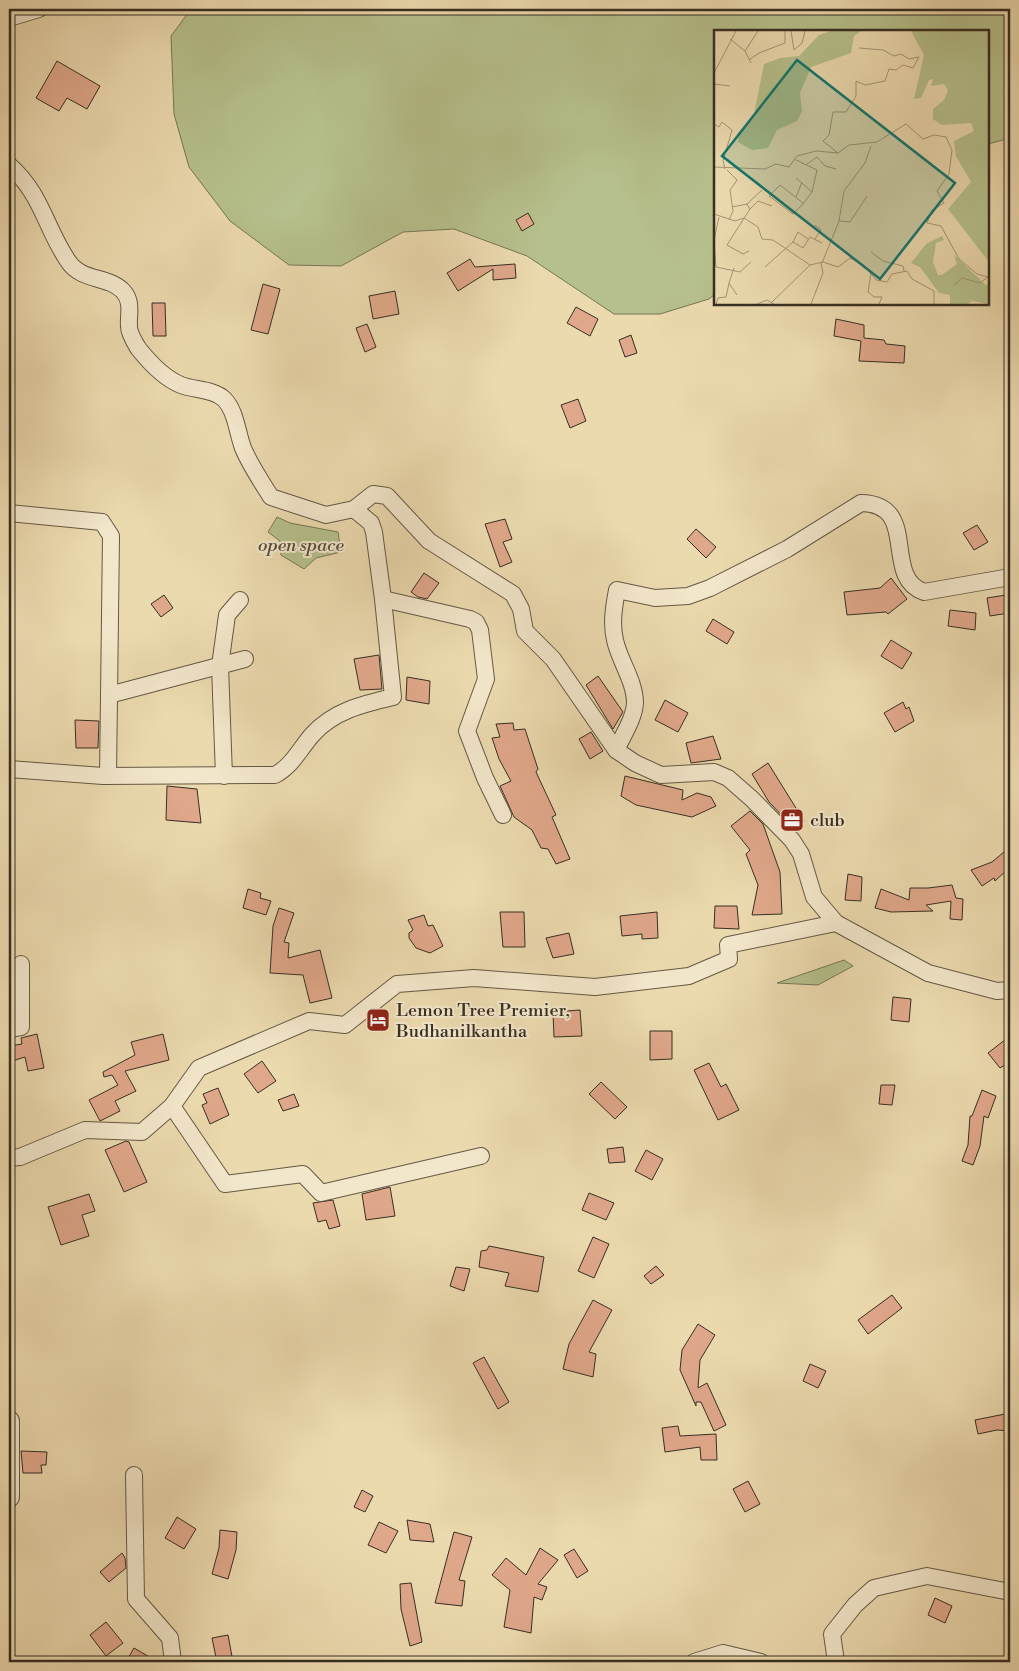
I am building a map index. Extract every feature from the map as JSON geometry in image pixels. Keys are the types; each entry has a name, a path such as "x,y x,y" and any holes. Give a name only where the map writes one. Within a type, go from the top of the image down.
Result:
{"street":[{"path":"9,18 29,11"},
{"path":"9,166 36,196 69,262 82,275 109,282 123,291 130,302 129,330 138,348 166,377 181,385 222,397 230,407 243,448 271,497 326,515 354,508 373,494 387,496 429,540 513,594 521,609 525,631 553,659 616,750 634,763 661,775 714,772 728,778 792,840 801,854 814,897 836,923 928,973 997,991 1010,990"},
{"path":"616,750 632,717 635,702 624,661 614,640 613,610 617,590 655,598 695,593 787,549 860,503 874,503 886,510 897,527 904,576 914,588 924,592 1010,577"},
{"path":"9,769 108,776 275,775 288,768 313,734 340,713 354,706 393,697 384,599 371,523 354,508"},
{"path":"9,513 102,522 107,528 110,536 108,776"},
{"path":"384,599 476,622 480,630 486,679 467,730 485,778 503,814"},
{"path":"224,776 220,666 227,615 240,600"},
{"path":"109,695 245,659"},
{"path":"9,1158 20,1157 85,1130 142,1132 172,1106 199,1068 309,1022 345,1025 397,984 474,978 594,987 688,976 728,952 836,923"},
{"path":"9,1029 21,1027 21,964"},
{"path":"172,1106 225,1184 303,1174 320,1193 480,1156"},
{"path":"9,1421 9,1497"},
{"path":"134,1475 136,1599 170,1638 173,1662"},
{"path":"836,1662 832,1634 855,1605 874,1588 927,1576 1010,1592"},
{"path":"694,1662 723,1653 761,1662"}],"green space":[{"path":"191,9 1010,9 1010,138 989,144 989,30 714,30 714,295 709,299 660,314 614,314 527,256 454,229 403,232 341,266 289,265 230,221 189,167 174,114 171,36"},
{"name":"open space","path":"277,517 290,523 338,532 341,552 316,558 304,569 281,555 280,541 268,532"},
{"path":"844,960 853,966 818,985 777,983"}],"building":[{"path":"57,61 100,86 87,109 67,98 59,111 36,98"},
{"path":"528,213 534,224 522,231 516,220"},
{"path":"470,259 475,267 515,264 516,278 493,280 493,269 458,291 447,273"},
{"path":"263,284 280,289 268,334 251,330"},
{"path":"395,291 399,314 373,319 369,296"},
{"path":"152,303 165,303 166,336 153,336"},
{"path":"576,307 598,319 590,336 567,323"},
{"path":"836,319 864,325 864,338 884,340 886,344 905,346 904,363 859,361 861,341 834,336"},
{"path":"367,324 376,347 365,352 356,328"},
{"path":"631,335 637,353 625,357 619,340"},
{"path":"578,399 586,421 570,428 561,405"},
{"path":"505,519 512,539 503,542 512,562 500,567 485,524"},
{"path":"977,525 988,542 974,550 963,533"},
{"path":"696,529 716,547 706,558 687,539"},
{"path":"424,573 439,583 427,599 418,597 411,592"},
{"path":"891,578 907,599 888,614 886,612 847,615 844,592 880,588"},
{"path":"164,595 173,608 161,617 151,604"},
{"path":"1006,595 1009,613 990,616 987,598"},
{"path":"950,610 976,613 975,630 948,626"},
{"path":"713,619 734,632 727,644 706,631"},
{"path":"891,640 912,653 902,669 881,656"},
{"path":"379,655 382,689 360,690 354,659"},
{"path":"598,676 623,712 613,729 586,685"},
{"path":"407,677 430,681 429,704 406,700"},
{"path":"665,700 688,713 678,732 655,720"},
{"path":"903,702 906,709 909,707 914,721 895,732 884,713"},
{"path":"75,720 99,721 98,748 76,748"},
{"path":"513,723 514,730 525,729 538,769 536,772 556,815 552,817 570,859 556,864 548,849 541,848 532,830 514,817 500,786 511,781 499,759 492,738 500,737 496,724"},
{"path":"591,732 603,751 590,759 579,739"},
{"path":"713,736 721,759 691,763 686,743"},
{"path":"768,763 804,821 794,828 769,802 752,774"},
{"path":"625,776 683,790 682,800 697,793 711,797 716,806 692,817 636,805 621,796"},
{"path":"167,786 197,789 201,823 166,820"},
{"path":"750,811 763,824 780,872 782,914 752,915 758,885 746,854 750,850 731,826"},
{"path":"1010,847 1010,867 995,881 994,878 982,886 971,870 992,862"},
{"path":"848,874 862,877 861,901 845,900"},
{"path":"952,885 956,898 963,899 962,920 950,919 951,901 926,905 933,911 891,912 875,908 881,889 909,900 910,888"},
{"path":"248,889 261,893 260,898 271,901 266,915 243,908"},
{"path":"715,906 737,906 739,929 714,928"},
{"path":"279,908 294,913 284,942 289,943 288,958 320,950 332,998 310,1003 303,975 270,973 273,926"},
{"path":"500,912 524,912 525,947 503,947"},
{"path":"657,912 658,938 642,939 642,934 622,936 620,916"},
{"path":"424,915 428,926 433,925 443,946 430,953 416,948 409,938 409,933 413,930 408,920"},
{"path":"569,933 574,954 553,958 546,938"},
{"path":"893,997 911,999 909,1022 891,1020"},
{"path":"580,1010 582,1036 554,1037 553,1012"},
{"path":"650,1031 672,1031 672,1059 650,1060"},
{"path":"37,1034 44,1068 28,1071 25,1057 9,1062 9,1046 22,1044 21,1038"},
{"path":"163,1034 169,1060 125,1071 136,1091 115,1101 120,1111 100,1121 89,1100 118,1085 112,1075 104,1077 103,1072 135,1055 131,1042"},
{"path":"1010,1036 1010,1062 1000,1068 988,1053"},
{"path":"262,1061 276,1081 258,1093 244,1074"},
{"path":"709,1063 721,1087 726,1084 739,1110 718,1120 694,1070"},
{"path":"601,1082 627,1107 615,1119 589,1094"},
{"path":"881,1085 895,1085 892,1105 879,1104"},
{"path":"218,1088 229,1115 210,1124 202,1105 207,1103 203,1094"},
{"path":"982,1090 996,1096 988,1118 984,1116 980,1146 973,1165 962,1161 968,1145 970,1116 972,1116"},
{"path":"294,1094 299,1106 283,1111 278,1100"},
{"path":"126,1141 129,1142 147,1182 124,1192 105,1150"},
{"path":"623,1147 625,1162 609,1163 607,1149"},
{"path":"646,1150 663,1159 652,1180 635,1171"},
{"path":"390,1187 395,1216 366,1220 362,1194"},
{"path":"589,1193 614,1203 606,1220 582,1210"},
{"path":"89,1194 95,1211 82,1215 89,1236 61,1245 48,1207"},
{"path":"333,1200 340,1226 329,1229 326,1220 318,1222 313,1203"},
{"path":"593,1237 609,1244 594,1278 578,1271"},
{"path":"489,1246 544,1257 538,1292 505,1286 509,1273 479,1267 481,1251 487,1250"},
{"path":"656,1266 664,1275 651,1284 644,1276"},
{"path":"456,1267 470,1269 464,1291 450,1286"},
{"path":"892,1295 902,1308 868,1334 858,1320"},
{"path":"593,1300 612,1310 589,1352 596,1354 593,1377 563,1369 569,1344"},
{"path":"698,1324 715,1335 700,1360 698,1388 707,1383 726,1425 714,1431 701,1402 696,1402 696,1406 680,1370 682,1350"},
{"path":"484,1357 509,1402 498,1409 473,1363"},
{"path":"810,1364 826,1371 818,1388 803,1381"},
{"path":"1010,1413 1010,1431 997,1430 978,1434 975,1420"},
{"path":"678,1426 680,1436 716,1434 717,1460 701,1460 700,1447 665,1452 662,1428"},
{"path":"21,1451 47,1452 46,1465 41,1465 42,1473 23,1473"},
{"path":"748,1481 760,1504 745,1512 733,1489"},
{"path":"362,1490 373,1496 365,1512 354,1507"},
{"path":"177,1517 196,1529 184,1549 165,1538"},
{"path":"407,1520 430,1524 434,1542 410,1540"},
{"path":"379,1522 398,1531 386,1553 368,1545"},
{"path":"220,1530 237,1532 236,1550 228,1579 212,1574 219,1548"},
{"path":"454,1532 472,1537 459,1580 465,1581 462,1606 435,1603"},
{"path":"540,1548 558,1560 538,1584 547,1587 542,1600 534,1597 531,1633 504,1627 510,1590 492,1575 506,1558 526,1575"},
{"path":"574,1549 588,1571 577,1578 564,1555"},
{"path":"122,1553 125,1558 126,1568 109,1582 100,1572"},
{"path":"411,1583 422,1642 410,1646 401,1609 400,1584"},
{"path":"935,1598 952,1606 945,1623 928,1615"},
{"path":"106,1622 123,1643 106,1656 90,1635"},
{"path":"228,1635 233,1662 217,1662 212,1638"},
{"path":"134,1648 158,1662 126,1662"}],"place":[{"name":"club","path":"792,820"},
{"name":"Lemon Tree Premier, Budhanilkantha","path":"378,1020"}]}
